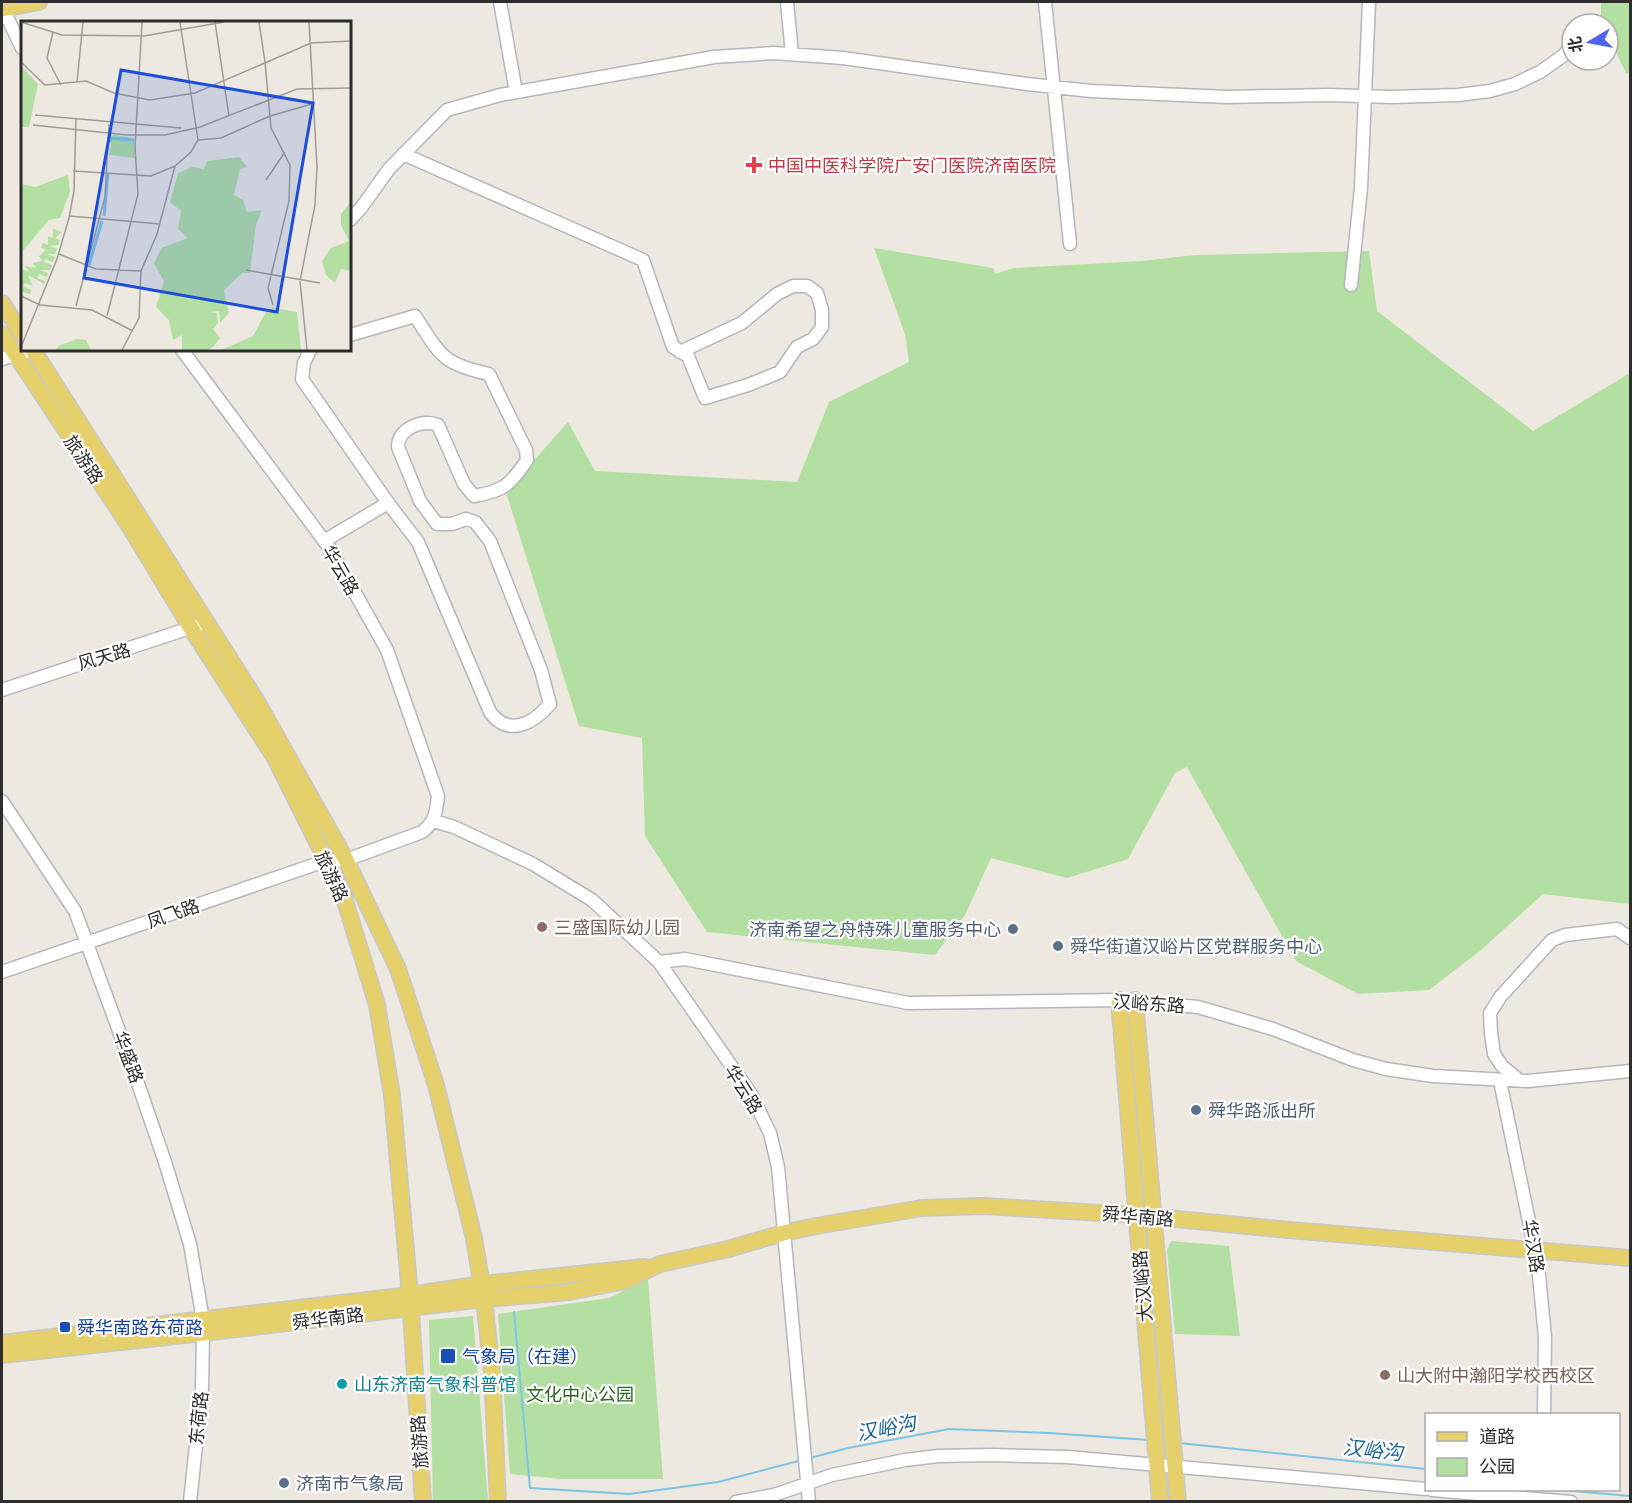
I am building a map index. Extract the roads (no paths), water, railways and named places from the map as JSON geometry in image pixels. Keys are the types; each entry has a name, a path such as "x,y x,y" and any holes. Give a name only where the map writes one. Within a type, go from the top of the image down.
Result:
{"main road":[{"path":"2,9 39,2"},
{"path":"2,303 21,332"},
{"name":"旅游路","path":"2,334 8,357 130,527 190,628 275,758 343,894 376,1005 392,1095 411,1301 423,1502"},
{"name":"旅游路","path":"33,351 256,700 346,860 398,969 436,1085 474,1238 492,1372 498,1502"},
{"name":"大汉峪路","path":"1119,1000 1160,1502"},
{"name":"大汉峪路","path":"1135,1000 1178,1502"},
{"name":"舜华南路","path":"2,1355 483,1292 569,1292 626,1281 651,1267 783,1233 922,1208 983,1206 1136,1215 1630,1258"},
{"name":"舜华南路","path":"2,1343 203,1327"}],"street":[{"path":"500,2 516,92"},
{"path":"787,2 792,54"},
{"path":"1045,2 1070,244"},
{"path":"1351,285 1361,188 1369,2"},
{"path":"2,9 21,46"},
{"path":"351,219 389,169 447,110 516,92 714,57 774,53 843,58 1091,91 1227,96 1365,95 1390,97 1490,91 1515,84 1540,72 1560,58"},
{"path":"404,154 643,260 672,347 680,352 688,356 705,398 780,372 797,346 813,339 822,327 822,310 817,293 807,286 794,286 777,294 742,323 680,352"},
{"path":"310,351 304,363 302,379 388,503 418,542 490,712 496,721 508,726 525,724 540,716 550,704 541,670 490,541 475,522 466,519 452,524 437,524 420,501 398,447 398,439 404,430 429,422 438,425 464,484 474,496 501,490 527,460 526,450 489,374 457,365 443,356 430,341 415,316 351,335"},
{"path":"8,357 29,351"},
{"name":"华云路","path":"183,351 324,541 387,650 438,796 434,821 454,827 533,864 592,900 660,962 751,1094 770,1133 778,1167 809,1502"},
{"path":"324,541 388,503"},
{"name":"风天路","path":"2,690 68,666 126,650 206,622"},
{"name":"华盛路","path":"2,801 75,911 87,942 165,1162 190,1244 203,1327"},
{"path":"346,860 422,832 434,821"},
{"name":"凤飞路","path":"2,972 325,861 346,860"},
{"path":"1520,1081 1502,1066 1494,1054 1491,1013 1502,996 1552,940 1565,935 1617,929 1630,938"},
{"name":"汉峪东路","path":"660,962 685,959 908,1003 1135,1000 1198,1007 1273,1029 1353,1060 1386,1069 1433,1076 1520,1081 1630,1071"},
{"name":"华汉路","path":"1500,1081 1536,1249 1545,1336 1544,1413"},
{"name":"东荷路","path":"190,1502 202,1388 203,1327"},
{"path":"736,1502 774,1495 832,1475 872,1466 938,1456 1068,1456 1176,1468 1425,1489"},
{"path":"1449,1491 1536,1496 1571,1502"}],"waterway":[{"name":"汉峪沟","path":"514,1312 530,1488 629,1494 718,1482 802,1460"},
{"name":"汉峪沟","path":"810,1458 848,1448 949,1429 1149,1440"},
{"name":"汉峪沟","path":"1179,1443 1425,1469"},
{"name":"汉峪沟","path":"1573,1491 1630,1496"}],"place":[{"name":"中国中医科学院广安门医院济南医院","path":"754,165"},
{"name":"三盛国际幼儿园","path":"542,927"},
{"name":"济南希望之舟特殊儿童服务中心","path":"1013,929"},
{"name":"舜华街道汉峪片区党群服务中心","path":"1058,946"},
{"name":"舜华路派出所","path":"1196,1110"},
{"name":"舜华南路东荷路","path":"65,1327"},
{"name":"气象局（在建）","path":"448,1356"},
{"name":"山大附中瀚阳学校西校区","path":"1385,1375"},
{"name":"山东济南气象科普馆","path":"342,1384"},
{"name":"济南市气象局","path":"284,1483"}],"park label":[{"name":"文化中心公园","path":"580,1394"}]}
